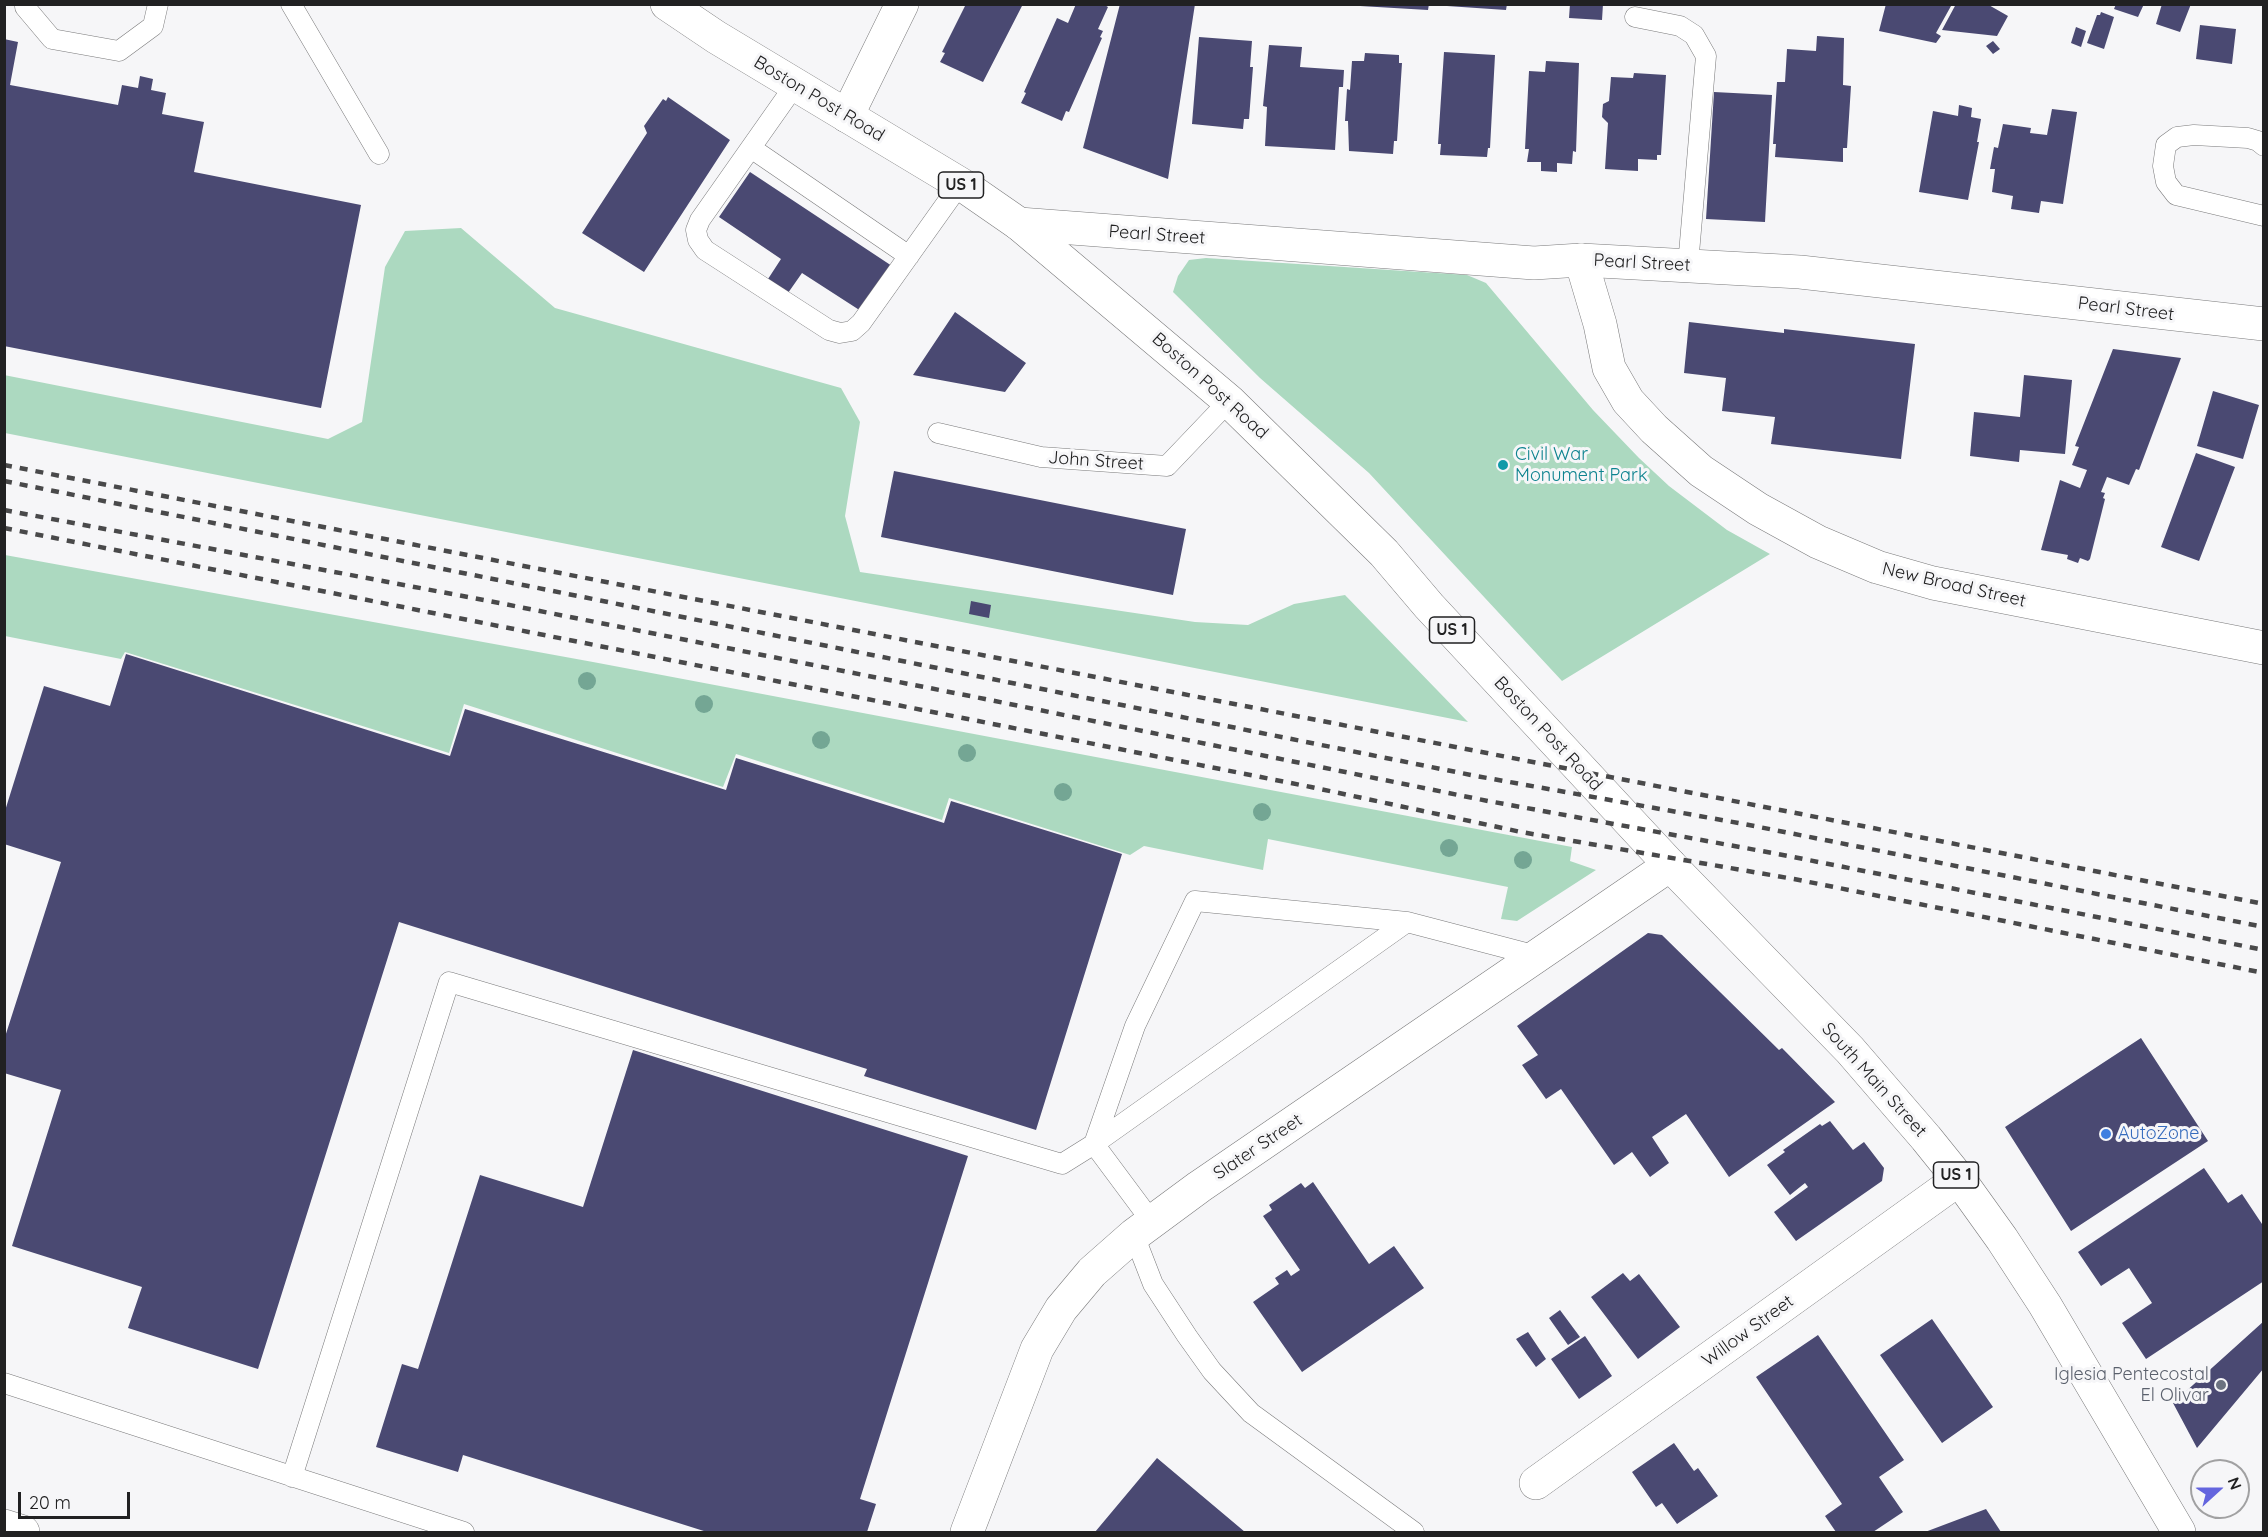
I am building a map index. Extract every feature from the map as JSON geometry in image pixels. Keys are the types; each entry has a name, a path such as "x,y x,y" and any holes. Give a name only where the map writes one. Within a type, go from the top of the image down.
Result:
{"street":[{"name":"Boston Post Road","path":"667,4 795,85 960,184 1019,224 1229,400 1384,553 1429,606 1670,865"},
{"path":"847,116 902,4"},
{"name":"Pearl Street","path":"1019,224 1534,263 1581,260 1800,272 2264,324"},
{"name":"New Broad Street","path":"1581,260 1600,324 1610,369 1628,400 1654,429 1701,471 1758,509 1818,542 1877,567 1933,583 2264,648"},
{"name":"Slater Street","path":"966,1533 1037,1349 1061,1309 1092,1272 1143,1228 1199,1187 1670,865"},
{"name":"South Main Street","path":"1670,865 1850,1050 1890,1094 1959,1179 2045,1305 2179,1533"},
{"name":"Willow Street","path":"1536,1483 1959,1179"},
{"path":"4,1526 23,1533"}],"lane":[{"path":"25,4 25,7 52,39 119,51 153,26 158,4"},
{"path":"291,4 379,154"},
{"path":"1635,17 1680,26 1694,35 1706,56 1688,266"},
{"path":"795,85 700,220 696,230 698,240 705,249 829,330 840,333 852,331 861,323 960,184"},
{"path":"2264,146 2248,138 2194,135 2176,137 2166,145 2163,166 2166,182 2176,195 2264,216"},
{"path":"751,148 909,256"},
{"name":"John Street","path":"938,433 1041,457 1167,466 1229,400"},
{"path":"1414,1533 1251,1413 1212,1371 1153,1284 1143,1228 1095,1144 1136,1026 1195,901 1407,921 1536,956"},
{"path":"292,1477 449,982 1062,1164 1095,1144 1407,921"},
{"path":"4,1383 464,1533"}],"green space":[{"path":"461,228 555,308 841,388 860,422 845,516 860,572 1195,622 1248,625 1294,604 1345,595 1468,722 5,433 4,375 328,439 362,422 385,267 405,231"},
{"name":"Civil War Monument Park","path":"1206,258 1467,275 1486,283 1593,410 1639,458 1669,486 1727,530 1770,554 1562,681 1369,473 1260,378 1173,292 1178,276 1189,260"},
{"path":"5,555 593,662 1572,847 1570,861 1596,870 1517,921 1501,919 1508,887 1268,839 1263,870 1144,846 1130,855 949,798 942,820 736,754 723,787 464,704 449,753 125,652 121,659 5,636"}],"building":[{"path":"966,4 1023,4 983,82 940,62 945,53 942,52"},
{"path":"1076,4 1103,4 1108,7 1098,29 1103,31 1100,37 1102,38 1069,112 1066,111 1062,121 1021,103 1057,18 1068,23"},
{"path":"1120,4 1195,4 1168,179 1083,148"},
{"path":"1360,4 1429,4 1428,10 1360,6"},
{"path":"1447,4 1507,4 1506,10 1447,6"},
{"path":"1570,4 1603,4 1602,20 1569,18"},
{"path":"1886,4 1951,6 1936,33 1941,36 1936,43 1879,31"},
{"path":"1956,4 1987,4 2008,16 1997,36 1942,30"},
{"path":"2116,4 2144,4 2138,17 2114,9"},
{"path":"2162,4 2191,4 2180,32 2156,24"},
{"path":"2101,12 2114,17 2104,49 2087,43 2097,15"},
{"path":"2200,25 2236,29 2232,64 2196,59"},
{"path":"2076,27 2086,31 2081,47 2071,43"},
{"path":"1817,36 1844,38 1843,85 1851,86 1847,148 1843,148 1843,162 1775,157 1776,144 1773,144 1777,82 1785,82 1787,49 1816,51"},
{"path":"1199,37 1252,41 1250,67 1253,67 1249,119 1244,119 1243,129 1192,124"},
{"path":"4,39 18,42 10,85 118,105 122,85 138,88 140,76 153,79 151,90 166,93 162,114 204,122 194,172 361,205 321,408 4,346"},
{"path":"1993,41 2000,49 1993,54 1986,46"},
{"path":"1269,45 1302,47 1300,67 1344,70 1343,87 1339,87 1335,150 1265,146 1267,107 1263,106"},
{"path":"1444,52 1495,55 1490,148 1488,148 1487,157 1440,155 1441,144 1438,144"},
{"path":"1365,53 1399,55 1399,63 1402,63 1397,141 1394,141 1393,154 1349,151 1348,121 1345,121 1347,89 1350,90 1352,61 1364,61"},
{"path":"1546,61 1579,63 1576,152 1573,151 1572,164 1557,163 1557,172 1541,171 1541,162 1527,162 1529,149 1525,149 1529,71 1545,72"},
{"path":"1634,73 1666,75 1661,155 1657,155 1657,160 1638,159 1638,171 1605,169 1608,123 1602,117 1603,104 1609,101 1611,77 1633,78"},
{"path":"1714,92 1772,95 1765,222 1706,219"},
{"path":"668,97 730,140 644,272 582,233 647,133 644,126 663,99 666,101"},
{"path":"1959,105 1972,108 1971,117 1981,119 1968,200 1919,192 1933,111 1958,116"},
{"path":"2052,109 2077,112 2063,204 2041,201 2039,213 2011,209 2013,196 1992,192 1995,169 1990,169 1994,147 1998,148 2003,124 2031,128 2030,133 2047,135"},
{"path":"750,172 895,268 864,313 802,273 788,293 768,279 781,259 719,217"},
{"path":"955,312 1026,363 1005,392 913,375"},
{"path":"1689,322 1784,333 1784,329 1915,344 1901,459 1771,444 1775,417 1722,411 1726,378 1684,373"},
{"path":"2113,349 2181,358 2139,470 2136,469 2129,485 2107,477 2101,492 2105,493 2103,498 2105,499 2090,559 2088,561 2080,558 2078,563 2067,559 2068,555 2041,550 2060,480 2080,488 2087,470 2072,465 2079,447 2075,446"},
{"path":"2024,375 2072,380 2065,454 2020,450 2019,462 1970,456 1974,412 2020,417"},
{"path":"2213,391 2259,405 2243,459 2197,446"},
{"path":"2196,453 2235,467 2199,561 2161,547"},
{"path":"894,471 1186,529 1173,595 881,537"},
{"path":"971,601 991,605 989,618 969,614"},
{"path":"126,654 450,756 465,709 726,790 736,758 944,823 951,801 1122,854 1036,1130 864,1076 867,1069 399,922 258,1369 128,1328 142,1287 12,1246 61,1090 4,1073 4,1040 61,862 4,844 4,814 44,686 110,706"},
{"path":"1648,933 1662,935 1779,1050 1782,1048 1835,1102 1729,1177 1686,1114 1652,1137 1669,1163 1650,1177 1632,1152 1614,1165 1561,1089 1546,1099 1522,1065 1538,1055 1517,1026"},
{"name":"AutoZone","path":"2141,1038 2208,1141 2071,1231 2005,1127"},
{"path":"633,1050 968,1156 860,1499 876,1504 867,1532 707,1532 463,1455 458,1472 376,1447 402,1364 418,1369 480,1175 583,1207"},
{"path":"1830,1121 1853,1150 1864,1142 1884,1168 1882,1181 1796,1241 1774,1212 1808,1187 1805,1183 1790,1195 1767,1165 1785,1152 1783,1150 1820,1124 1822,1126"},
{"path":"2204,1168 2228,1203 2242,1194 2264,1227 2264,1281 2146,1359 2122,1323 2152,1303 2129,1268 2101,1286 2078,1252"},
{"path":"1313,1182 1369,1264 1394,1246 1424,1288 1302,1372 1253,1302 1279,1284 1275,1278 1287,1270 1291,1276 1300,1270 1263,1216 1272,1210 1269,1205 1301,1183 1305,1188"},
{"path":"1623,1273 1630,1281 1639,1274 1680,1327 1638,1359 1591,1297"},
{"path":"1560,1310 1580,1337 1568,1345 1549,1318"},
{"path":"1932,1319 1993,1407 1942,1443 1880,1355"},
{"name":"Iglesia Pentecostal El Olivar","path":"2264,1321 2264,1368 2197,1448 2173,1403"},
{"path":"1528,1332 1546,1359 1536,1367 1516,1339"},
{"path":"1818,1335 1904,1460 1879,1477 1903,1512 1873,1532 1836,1532 1825,1516 1842,1504 1756,1377"},
{"path":"1585,1336 1612,1376 1579,1399 1551,1359"},
{"path":"1674,1443 1694,1471 1698,1468 1718,1496 1677,1524 1662,1503 1656,1507 1632,1472"},
{"path":"1157,1458 1245,1532 1095,1532"},
{"path":"1986,1509 2001,1532 1925,1532"}],"railway":[{"path":"4,465 2264,904"},
{"path":"4,481 1476,776 1744,824 2264,927"},
{"path":"4,510 484,600 1488,801 1778,854 2264,950"},
{"path":"4,528 1311,787 1521,832 1794,879 2264,973"}],"place":[{"name":"Civil War Monument Park","path":"1503,465"},
{"name":"AutoZone","path":"2106,1134"},
{"name":"Iglesia Pentecostal El Olivar","path":"2221,1385"}]}
